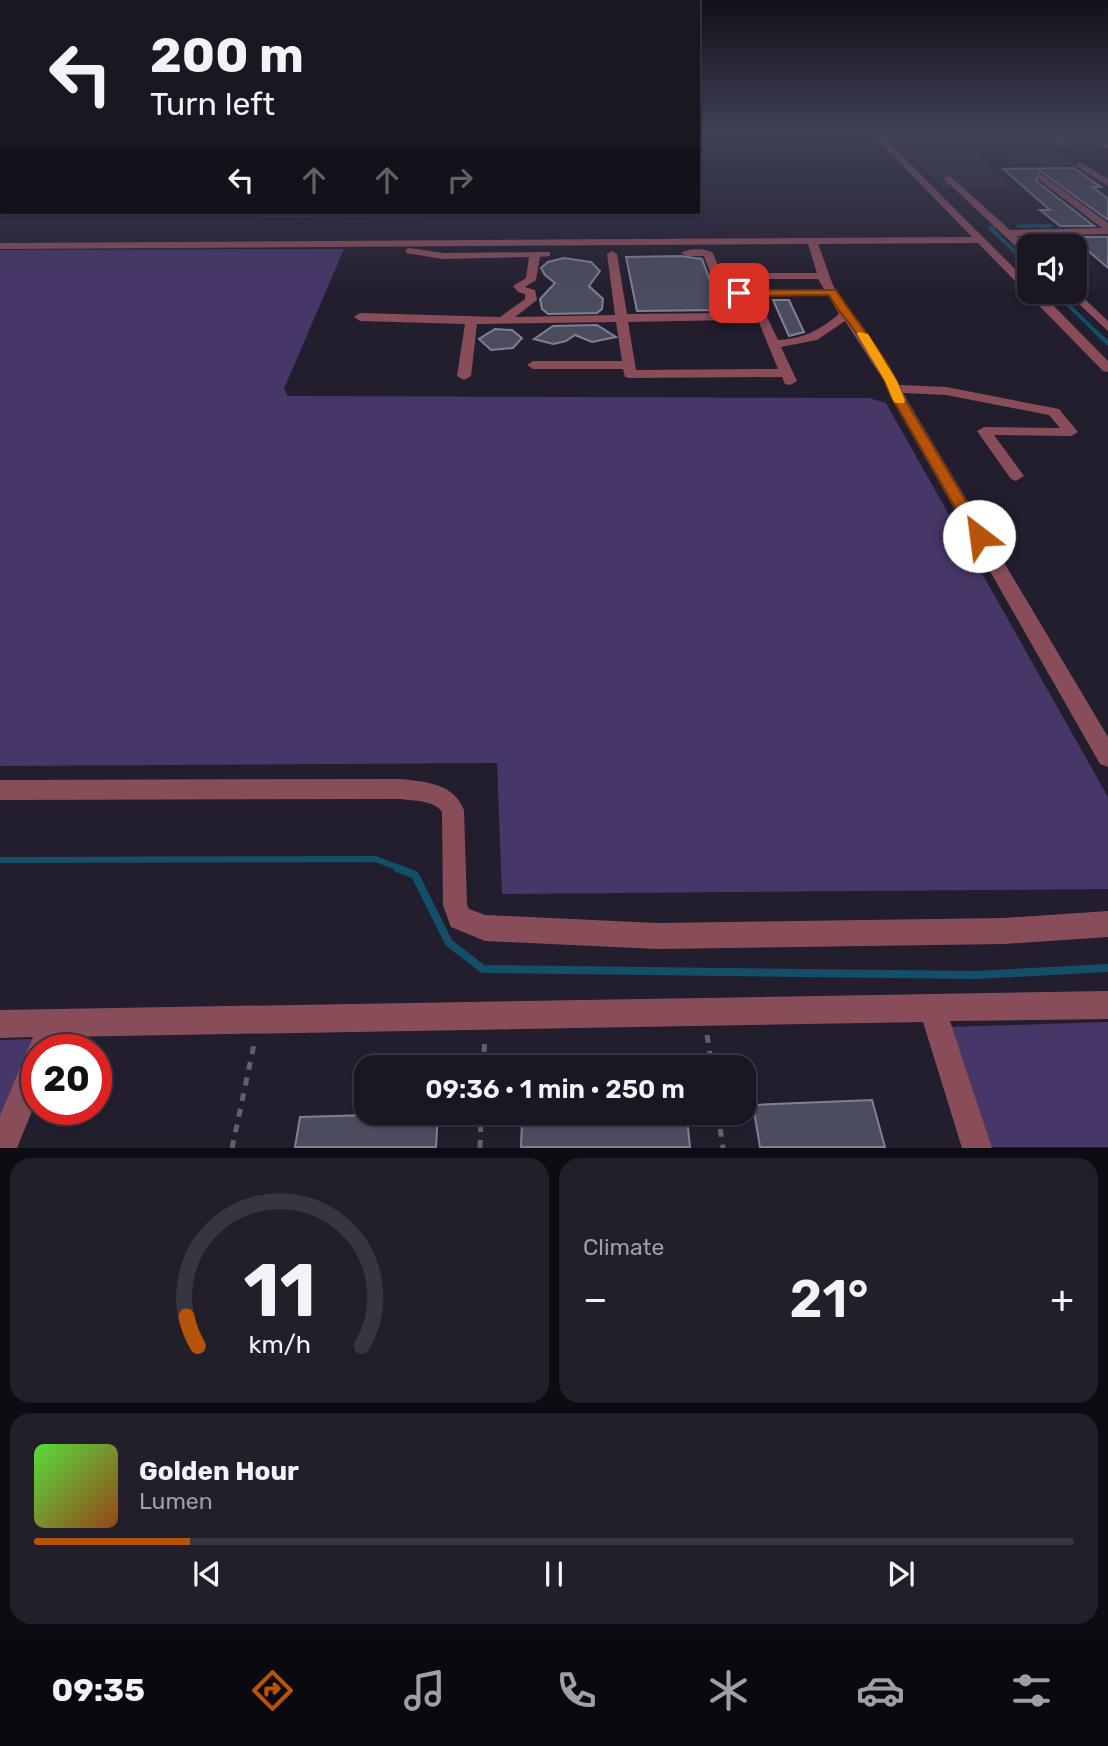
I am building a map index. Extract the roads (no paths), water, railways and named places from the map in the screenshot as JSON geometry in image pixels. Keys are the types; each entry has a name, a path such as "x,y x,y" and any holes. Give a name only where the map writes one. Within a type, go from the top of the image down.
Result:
{"street":[{"path":"928,187 1017,276"},
{"path":"956,187 1017,242"},
{"path":"1053,187 1108,229"},
{"path":"1007,233 1108,229"},
{"path":"1096,231 1108,240"},
{"path":"0,246 981,240"},
{"path":"812,242 823,268 822,276 845,315 855,323 895,389 1108,757"},
{"path":"376,243 433,256 708,253 732,316"},
{"path":"503,320 531,300 531,292 522,290 519,286 531,280 535,254"},
{"path":"360,317 471,321 622,319 732,316 762,317 788,377 630,374 628,365 622,319 612,254"},
{"path":"822,276 732,276 739,293 832,292"},
{"path":"1045,304 1108,368"},
{"path":"1084,304 1108,327"},
{"path":"774,344 803,342 832,326 845,315"},
{"path":"464,376 471,321"},
{"path":"533,365 628,365"},
{"path":"895,389 946,391 1054,412 1071,432 984,431 1016,476"},
{"path":"0,790 264,787 400,789 431,793 446,799 453,810 455,905 460,918 485,928 657,936 1004,930 1108,924"},
{"path":"0,1024 1108,1005"},
{"path":"932,1008 977,1147"},
{"path":"48,1034 52,1023"},
{"path":"2,1147 21,1101"}],"waterway":[{"path":"1018,226 1051,226"},
{"path":"994,228 990,228 1017,254"},
{"path":"1067,304 1097,333"},
{"path":"1095,331 1108,343"},
{"path":"0,860 376,859 401,869"},
{"path":"397,868 415,875 449,943 483,969 976,975 1108,968"}]}
